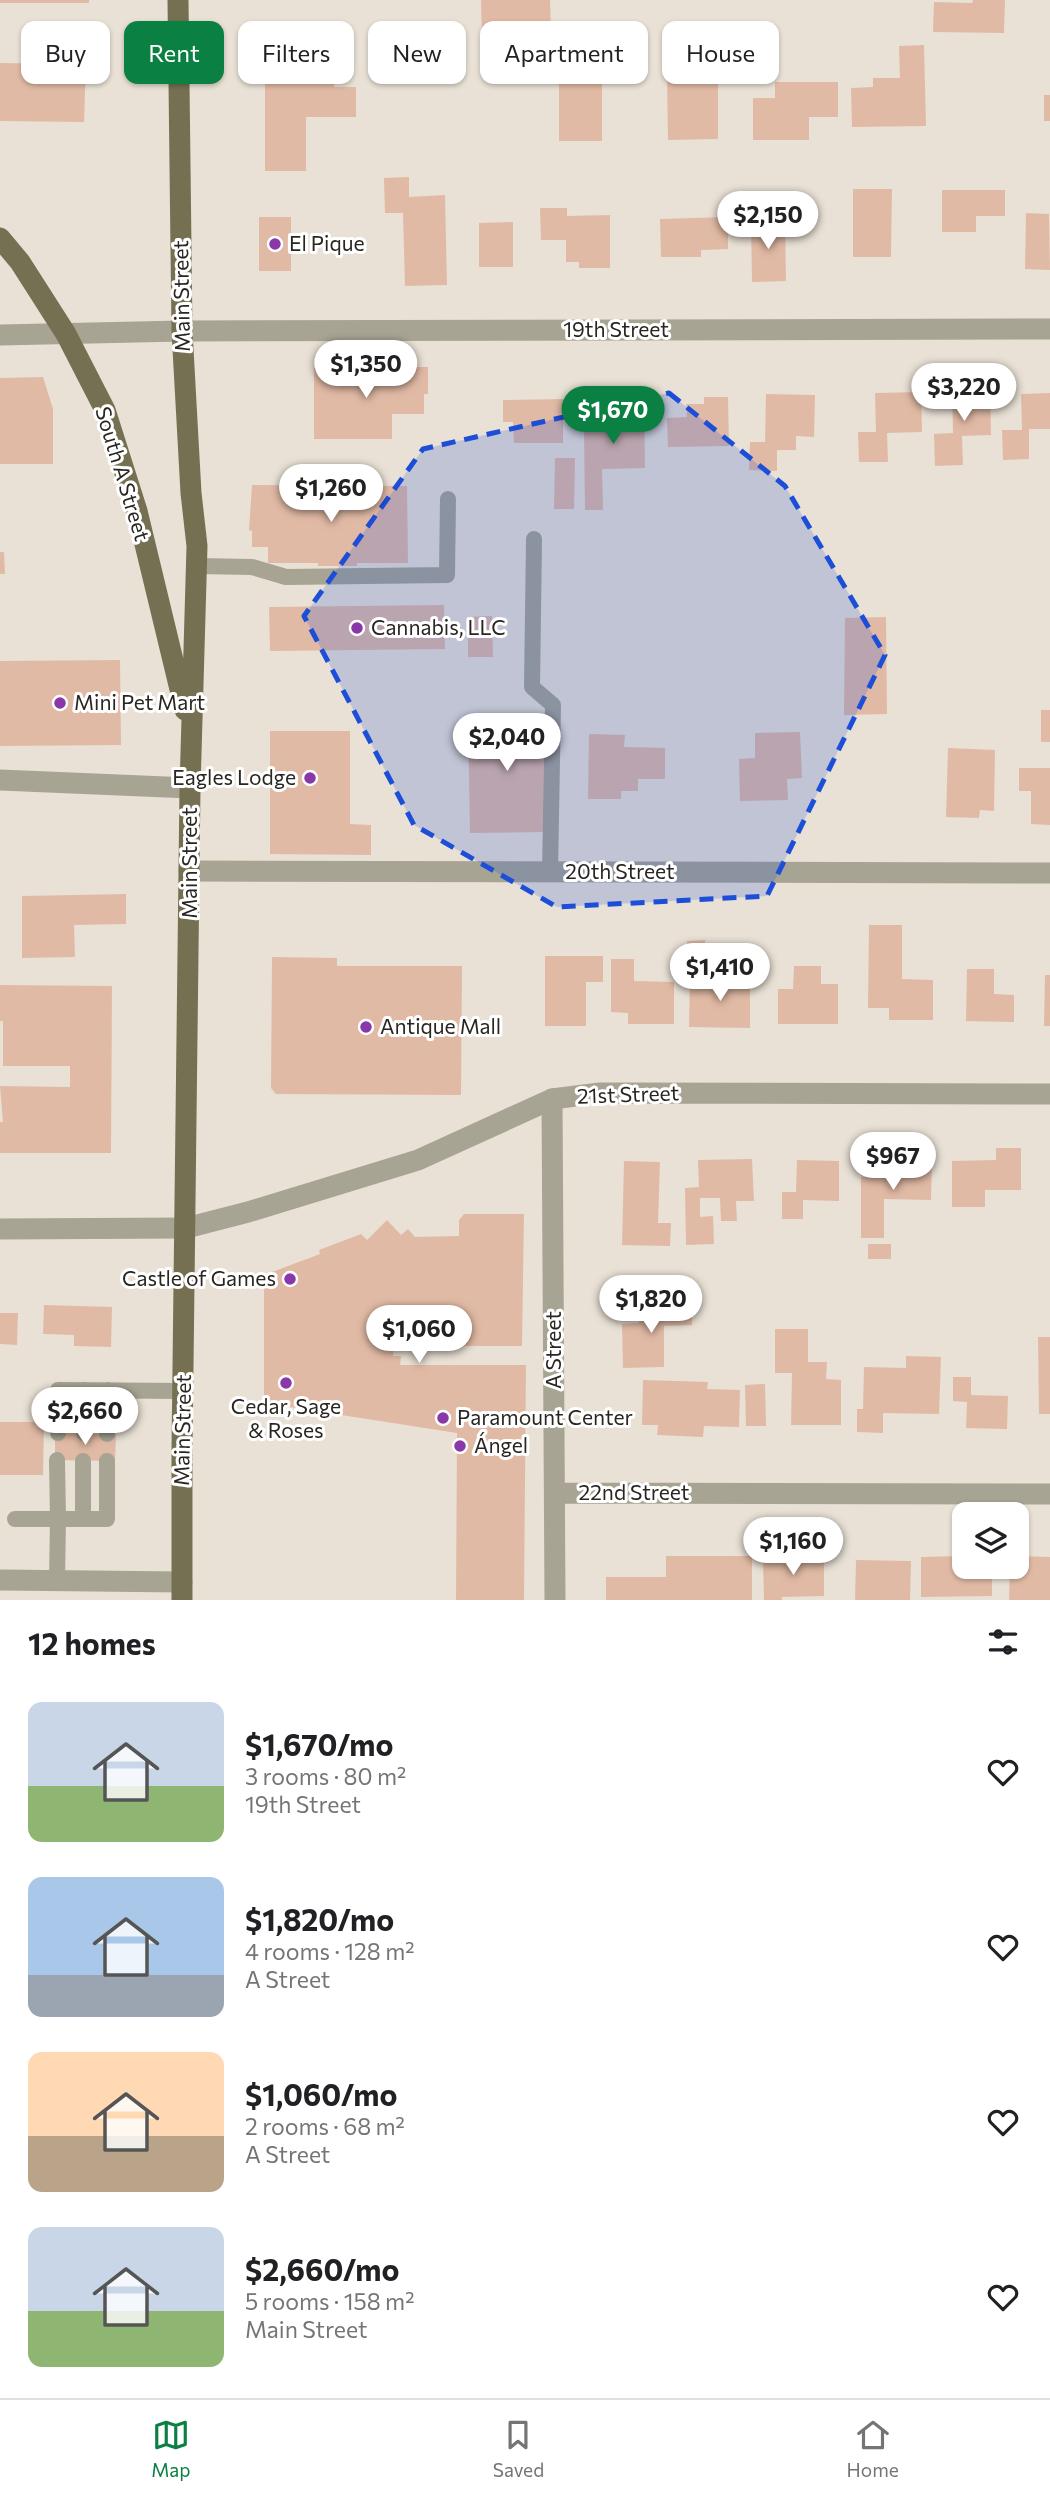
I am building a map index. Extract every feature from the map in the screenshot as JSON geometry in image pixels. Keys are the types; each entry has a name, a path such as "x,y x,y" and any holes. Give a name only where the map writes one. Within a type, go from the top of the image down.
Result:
{"main road":[{"name":"Main Street","path":"178,0 182,331 197,566 190,788 182,1591"},
{"name":"South A Street","path":"0,238 20,262 66,334 105,410 129,485 191,732"}],"street":[{"name":"19th Street","path":"0,335 182,331 1050,329"},
{"path":"0,780 190,788"},
{"name":"20th Street","path":"189,871 1050,873"},
{"name":"21st Street","path":"0,1229 186,1228 418,1160 552,1099 600,1093 1050,1094"},
{"name":"A Street","path":"552,1099 555,1600"},
{"name":"22nd Street","path":"555,1493 1050,1494"},
{"path":"0,1580 57,1581 182,1591"}],"lane":[{"path":"197,566 252,567 286,577 447,575 448,499"},
{"path":"534,539 532,687 552,705 550,872"},
{"path":"58,1433 58,1390 183,1391"},
{"path":"84,1390 84,1433"},
{"path":"107,1434 108,1390"},
{"path":"57,1460 57,1581"},
{"path":"83,1461 83,1518"},
{"path":"15,1519 107,1519 107,1461"}],"highlighted area":[{"path":"669,393 785,486 885,655 767,896 557,907 414,825 304,616 423,449"}],"building":[{"path":"0,0 89,0 89,3 0,3"},
{"path":"481,0 550,0 551,21 482,21"},
{"path":"973,0 1005,0 1004,33 933,32 934,2 972,3"},
{"path":"924,45 926,126 852,127 851,88 873,87 873,78 900,78 899,46"},
{"path":"0,63 21,63 21,84 85,84 84,122 0,121"},
{"path":"779,82 838,82 838,117 809,117 809,140 753,140 753,98 775,98 775,84"},
{"path":"265,84 334,84 334,87 356,87 356,117 306,117 306,171 265,171"},
{"path":"559,84 602,84 602,141 559,141"},
{"path":"667,84 718,84 718,139 668,140"},
{"path":"1044,95 1050,95 1050,121 1044,121"},
{"path":"409,177 409,197 445,195 447,285 405,286 403,213 385,213 384,178"},
{"path":"853,189 892,189 891,257 853,257"},
{"path":"942,190 1005,190 1005,216 976,216 976,232 942,232"},
{"path":"540,208 567,208 567,216 610,215 610,268 579,268 579,262 566,262 566,240 541,240"},
{"path":"1026,213 1049,214 1050,270 1025,269"},
{"name":"El Pique","path":"259,217 291,217 291,271 259,271"},
{"path":"728,217 728,249 701,250 701,257 661,257 660,219"},
{"path":"785,219 786,281 752,282 751,220"},
{"path":"513,222 513,267 479,267 479,223"},
{"path":"428,367 428,394 424,394 424,414 392,414 392,439 314,439 314,368"},
{"path":"43,377 53,409 53,464 0,464 0,378"},
{"path":"990,386 991,435 962,436 963,465 935,466 934,434 953,433 952,387"},
{"path":"921,392 922,432 887,433 888,462 859,462 858,432 876,432 875,393"},
{"path":"1050,393 1050,429 1029,429 1029,459 1003,460 1002,430 1022,430 1021,394"},
{"path":"766,394 815,395 814,437 796,436 796,450 777,450 777,471 749,470 750,442 765,442"},
{"path":"704,397 728,397 729,446 668,447 667,418 687,417 686,404 704,404"},
{"path":"563,399 563,443 514,443 513,422 503,422 503,400"},
{"path":"601,399 627,399 627,406 644,405 645,468 602,469 603,510 585,510 584,426 601,426"},
{"path":"555,458 575,458 574,509 554,509"},
{"path":"252,485 407,486 408,563 318,566 318,563 268,563 268,547 252,547 252,531 249,530"},
{"path":"0,552 4,552 5,574 0,574"},
{"name":"Cannabis, LLC","path":"444,605 445,649 270,651 269,607"},
{"path":"492,616 493,657 468,657 468,617"},
{"path":"886,617 887,714 844,715 845,618"},
{"name":"Mini Pet Mart","path":"120,660 121,745 0,746 0,661"},
{"path":"1041,710 1050,710 1050,742 1041,742"},
{"path":"544,714 546,832 470,833 468,715"},
{"name":"Eagles Lodge","path":"270,731 350,731 350,824 371,825 371,855 270,854"},
{"path":"800,732 802,778 787,779 788,800 740,801 739,759 755,758 755,733"},
{"path":"589,734 625,735 624,747 665,748 665,779 638,779 638,791 621,791 621,799 588,799"},
{"path":"948,748 995,750 994,811 980,810 979,818 946,817"},
{"path":"1019,768 1050,768 1050,825 1031,824 1031,791 1019,791"},
{"path":"126,894 126,924 74,925 75,957 22,958 22,896"},
{"path":"869,925 902,925 902,979 933,980 933,1020 889,1020 889,1008 868,1008"},
{"path":"705,940 706,973 688,974 687,941"},
{"path":"545,956 603,956 603,982 586,982 586,1026 545,1026"},
{"name":"Antique Mall","path":"272,957 337,958 337,966 462,966 461,1095 276,1094 271,1088"},
{"path":"611,959 634,959 634,981 674,982 674,1024 628,1024 628,1013 611,1012"},
{"path":"794,966 821,966 821,984 838,984 838,1024 778,1024 778,989 793,989"},
{"path":"967,969 994,969 994,994 1014,995 1014,1022 966,1021"},
{"path":"1045,975 1050,975 1050,1026 1044,1026"},
{"path":"690,977 750,978 750,1028 689,1027"},
{"path":"0,985 112,986 111,1153 0,1153 0,1122 3,1122 0,1086 70,1087 70,1066 3,1066"},
{"path":"996,1148 1021,1148 1021,1190 985,1190 985,1207 952,1207 952,1161 996,1160"},
{"path":"909,1157 932,1157 931,1200 884,1199 884,1238 861,1238 861,1177 883,1177 883,1167 909,1167"},
{"path":"752,1159 754,1201 736,1201 737,1221 721,1221 720,1198 700,1198 700,1217 713,1216 714,1244 686,1245 685,1188 699,1187 698,1160"},
{"path":"797,1160 839,1161 839,1201 803,1200 803,1219 782,1219 782,1192 796,1192"},
{"path":"624,1161 660,1162 658,1223 671,1223 670,1246 622,1245"},
{"name":"Paramount Center","path":"464,1214 524,1214 522,1346 394,1346 393,1356 401,1356 400,1365 526,1365 524,1600 456,1600 457,1433 264,1403 264,1275 320,1254 319,1250 361,1234 367,1240 387,1220 401,1235 408,1229 415,1237 459,1236 459,1220"},
{"path":"868,1244 891,1244 891,1259 868,1259"},
{"path":"44,1305 112,1307 111,1347 74,1346 74,1335 43,1334"},
{"path":"692,1306 692,1325 664,1326 664,1367 623,1368 622,1324 639,1323 638,1307"},
{"path":"0,1313 18,1313 17,1345 0,1344"},
{"path":"775,1329 808,1329 808,1362 827,1362 826,1379 841,1380 841,1425 791,1425 792,1373 775,1373"},
{"path":"1038,1337 1050,1337 1050,1414 1039,1414"},
{"path":"906,1356 941,1357 939,1414 883,1413 883,1433 857,1432 857,1409 863,1409 864,1367 906,1368"},
{"path":"953,1377 971,1377 971,1395 1008,1396 1007,1429 966,1428 967,1402 953,1401"},
{"path":"643,1380 708,1382 707,1389 740,1390 739,1427 704,1426 703,1437 657,1435 658,1425 642,1425"},
{"path":"765,1384 766,1426 746,1426 745,1385"},
{"path":"0,1422 44,1422 43,1475 0,1475"},
{"path":"55,1433 116,1434 115,1461 55,1460"},
{"path":"666,1556 752,1556 752,1600 606,1600 606,1577 666,1577"},
{"path":"824,1556 824,1596 764,1600 763,1558"},
{"path":"952,1556 952,1579 992,1579 992,1596 921,1597 921,1557"},
{"path":"1029,1556 1050,1557 1050,1600 1009,1600 1010,1579 1029,1579"},
{"path":"856,1560 911,1561 910,1600 855,1600"}],"place":[{"name":"El Pique","path":"275,244"},
{"name":"Cannabis, LLC","path":"357,628"},
{"name":"Mini Pet Mart","path":"60,703"},
{"name":"Eagles Lodge","path":"310,778"},
{"name":"Antique Mall","path":"366,1027"},
{"name":"Castle of Games","path":"290,1279"},
{"name":"Cedar, Sage & Roses","path":"286,1383"},
{"name":"Paramount Center","path":"443,1418"},
{"name":"Ángel","path":"460,1446"}]}
